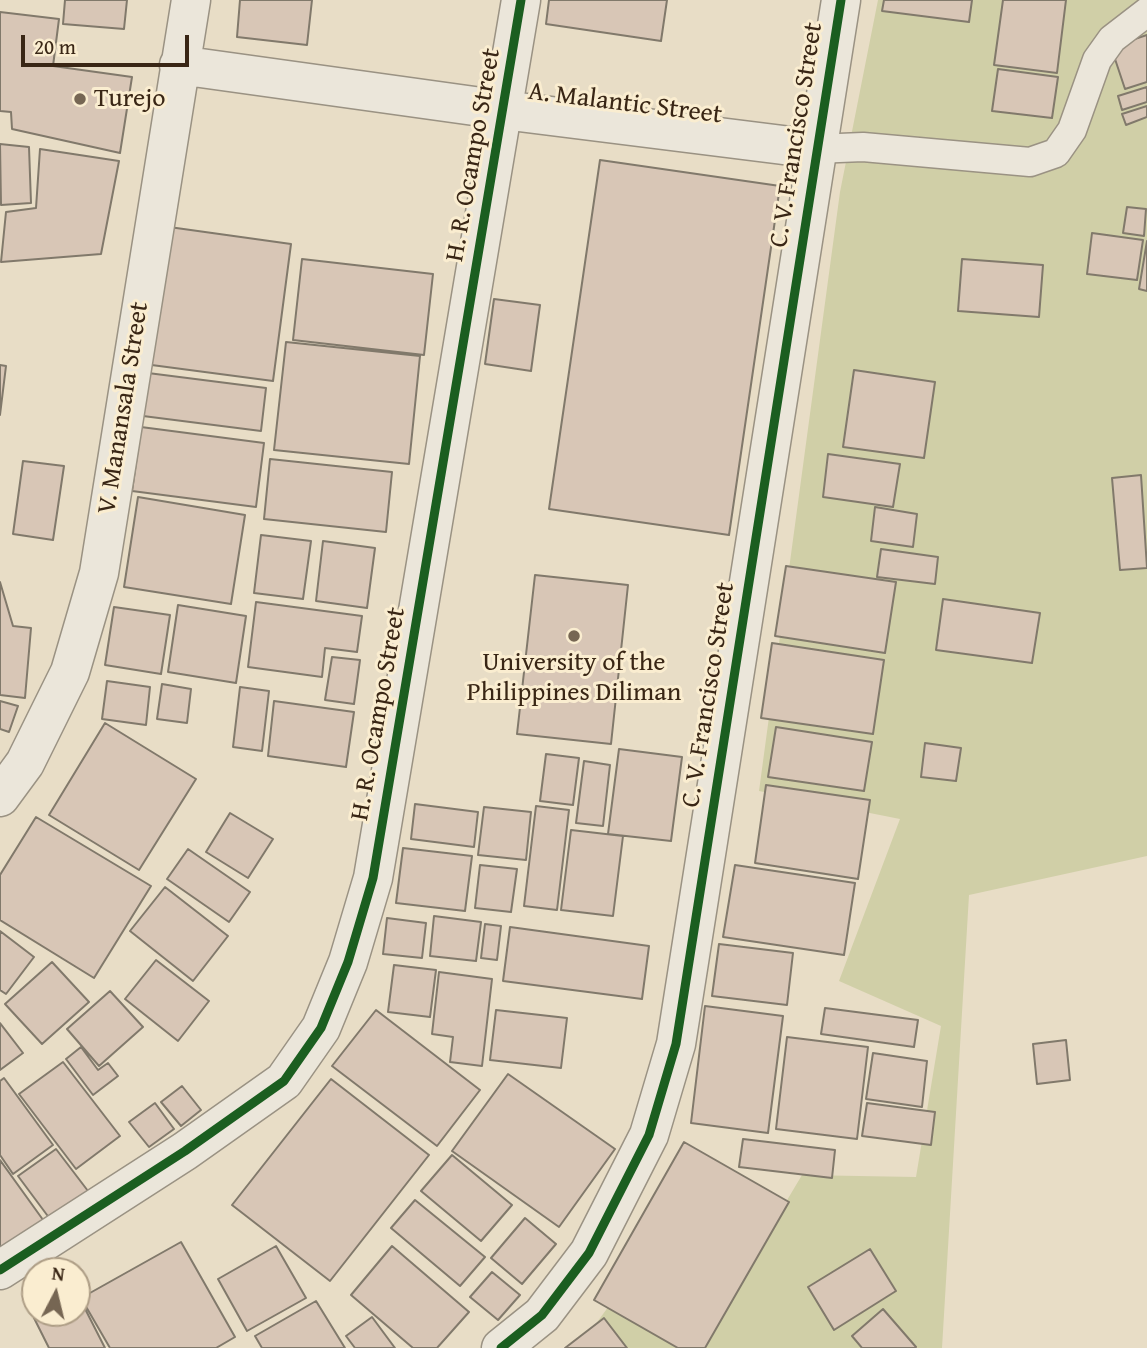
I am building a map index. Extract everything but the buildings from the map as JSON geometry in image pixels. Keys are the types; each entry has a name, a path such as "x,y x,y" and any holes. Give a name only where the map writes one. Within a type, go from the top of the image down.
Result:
{"street":[{"name":"V. Manansala Street","path":"0,797 25,763 70,672 99,573 191,0"},
{"name":"H. R. Ocampo Street","path":"0,1270 185,1151 284,1081 321,1028 348,962 373,878 522,0"},
{"name":"C. V. Francisco Street","path":"501,1348 542,1315 589,1253 649,1135 676,1044 815,149 841,0"},
{"name":"A. Malantic Street","path":"180,65 503,110 815,149"}],"lane":[{"path":"815,149 863,147 1030,162 1056,153 1072,130 1097,60 1112,39 1147,12"}],"green space":[{"path":"878,0 1147,0 1147,856 969,895 942,1348 578,1348 620,1291 705,1338 802,1175 916,1177 941,1026 839,981 900,819 759,791 840,192"}],"cycle path":[{"path":"0,1270 185,1151 284,1081 321,1028 348,962 373,878 521,0"},
{"path":"501,1348 542,1315 589,1253 649,1135 676,1044 841,0"}],"place":[{"name":"Turejo","path":"80,99"},
{"name":"University of the Philippines Diliman","path":"574,636"}]}
